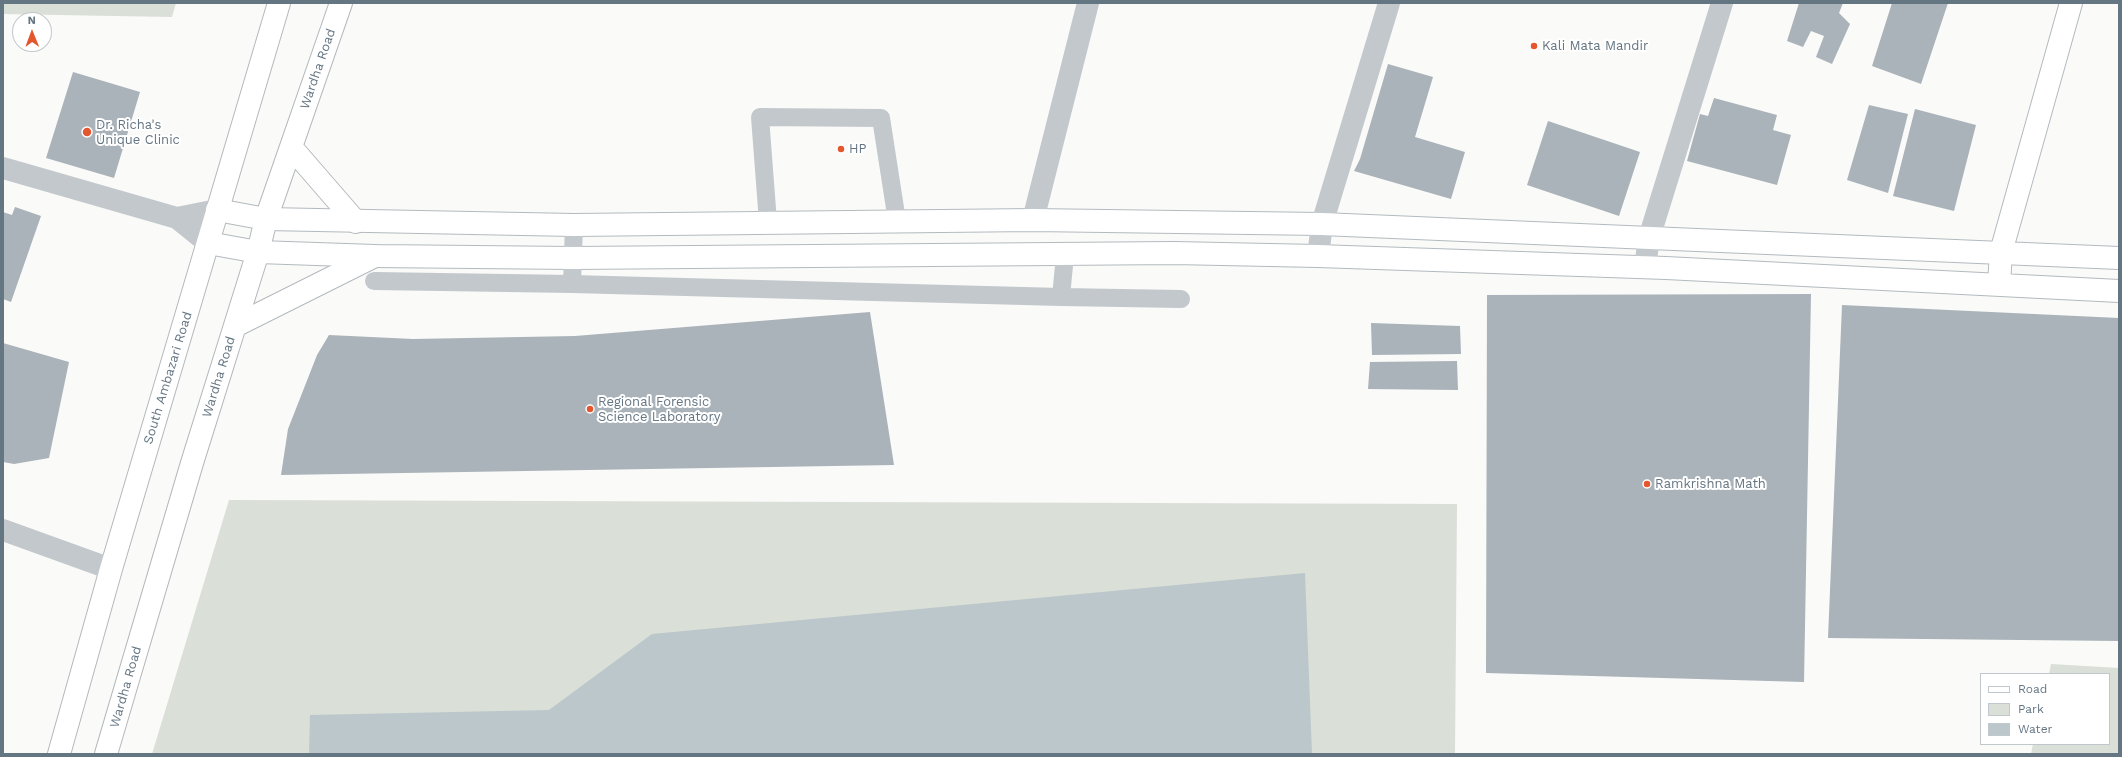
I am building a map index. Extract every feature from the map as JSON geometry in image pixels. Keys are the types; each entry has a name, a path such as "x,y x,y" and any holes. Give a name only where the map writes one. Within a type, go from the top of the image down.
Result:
{"main road":[{"name":"South Ambazari Road","path":"59,754 111,569 279,3"},
{"name":"Wardha Road","path":"106,754 192,463 258,252 266,219 341,3"},
{"path":"1998,284 2001,252 2072,3"},
{"path":"291,147 356,222"},
{"path":"217,210 266,219 356,222 574,225 1033,220 1322,224 2119,258"},
{"path":"208,243 258,252 375,256 573,258 1174,253 1318,256 1645,267 2119,291"},
{"path":"235,326 375,256"}],"street":[{"path":"1033,220 1088,3"},
{"path":"1318,256 1322,224 1389,3"},
{"path":"1645,267 1650,238 1722,3"},
{"path":"3,168 177,218 208,243"},
{"path":"177,218 217,210"},
{"path":"3,530 111,569"}],"lane":[{"path":"768,222 760,117 881,118 897,221"},
{"path":"572,284 574,225"},
{"path":"1062,297 1065,255"},
{"path":"374,281 572,284 1181,299"}],"green space":[{"path":"3,3 176,3 172,17 52,15 52,12 12,12 12,14 3,14"},
{"path":"229,500 1457,504 1455,754 152,754"},
{"path":"2051,664 2119,668 2119,754 2031,754 2033,745 2110,745 2110,673 2049,673"}],"water":[{"path":"1305,573 1312,754 309,754 310,715 549,710 652,634"}],"building":[{"path":"1799,3 1843,3 1839,13 1850,24 1832,64 1816,57 1824,36 1811,31 1803,47 1787,41"},
{"path":"1892,3 1948,3 1921,84 1872,66"},
{"path":"1388,64 1433,77 1415,137 1465,152 1451,199 1354,171 1360,159"},
{"path":"73,72 140,92 114,178 46,158"},
{"path":"1714,98 1777,115 1773,130 1791,135 1777,185 1687,161 1700,114 1708,116"},
{"path":"1869,105 1908,114 1888,193 1847,180"},
{"path":"1915,109 1976,125 1954,211 1893,196"},
{"path":"1548,121 1640,152 1619,216 1527,185"},
{"path":"15,207 41,216 11,302 3,299 3,212 12,215"},
{"name":"Ramkrishna Math","path":"1811,294 1804,682 1486,673 1487,295"},
{"path":"1842,305 2119,318 2119,641 1828,638"},
{"name":"Regional Forensic Science Laboratory","path":"870,312 894,465 281,475 288,429 317,355 329,335 413,339 575,336"},
{"path":"1371,323 1460,326 1461,354 1372,355"},
{"path":"3,343 69,362 49,458 14,464 3,462"},
{"path":"1457,361 1458,390 1368,389 1370,362"}],"place":[{"name":"Kali Mata Mandir","path":"1534,46"},
{"name":"Dr. Richa's Unique Clinic","path":"87,132"},
{"name":"HP","path":"841,149"},
{"name":"Regional Forensic Science Laboratory","path":"590,409"},
{"name":"Ramkrishna Math","path":"1647,484"}]}
